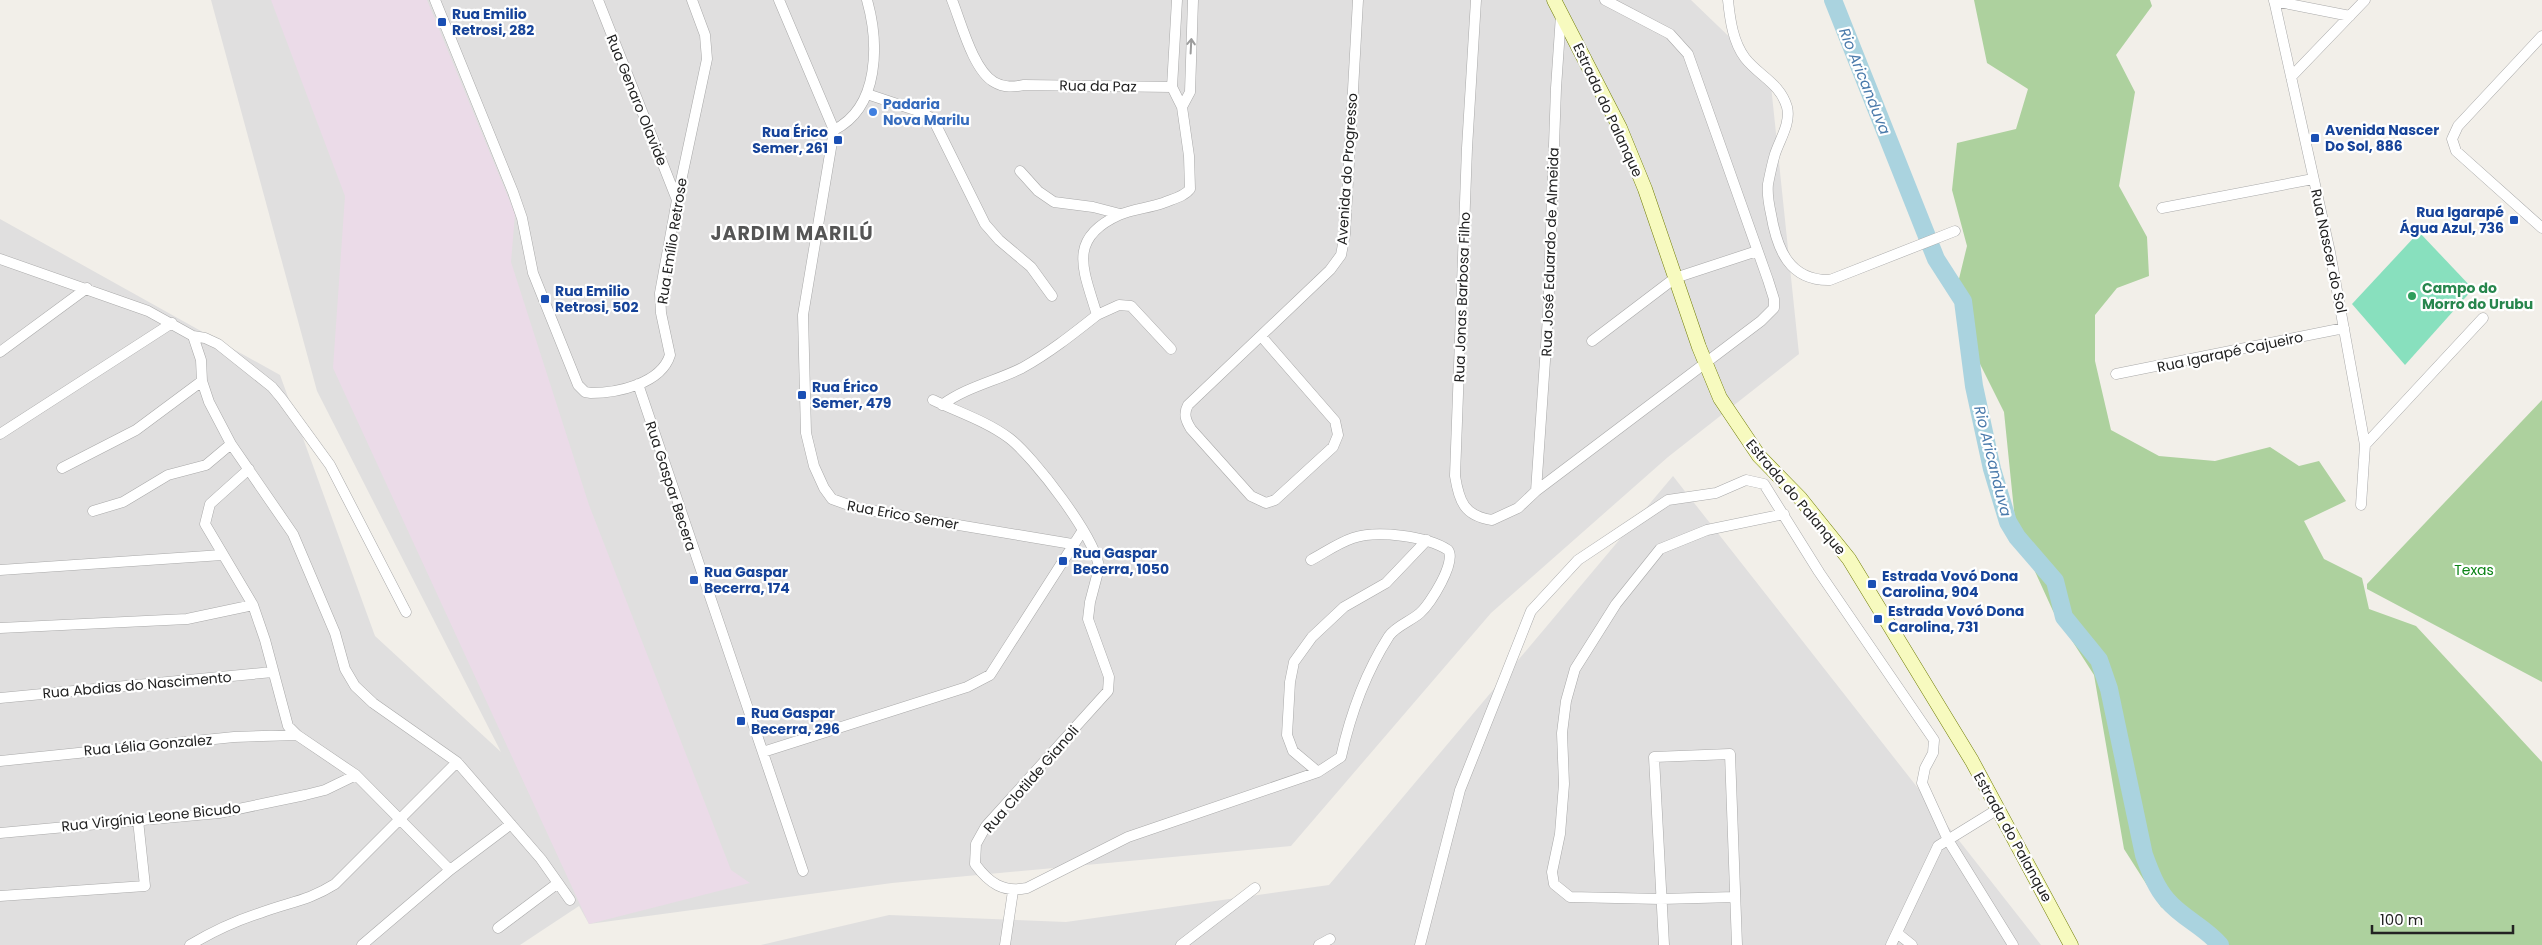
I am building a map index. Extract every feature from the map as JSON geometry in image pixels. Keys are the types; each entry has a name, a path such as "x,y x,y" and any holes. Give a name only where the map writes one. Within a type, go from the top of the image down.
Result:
{"street":[{"name":"Rua Emílio Retrose","path":"435,0 513,192 522,218 533,273 578,385 585,392 591,394 638,384 659,372 668,361 670,355 660,302 677,200 707,59 705,35 692,0"},
{"name":"Rua Genaro Olavide","path":"598,0 677,200"},
{"path":"779,0 834,130 846,124 856,113 867,94 872,70 873,28 867,0"},
{"name":"Rua da Paz","path":"952,0 974,54 990,79 1006,86 1172,87"},
{"path":"1097,315 1083,268 1082,252 1093,233 1120,214 1160,204 1188,192 1190,186 1190,166 1182,108 1172,87 1177,0"},
{"path":"1182,108 1190,92 1193,0"},
{"name":"Avenida do Progresso","path":"1261,336 1335,421 1338,435 1333,447 1275,500 1266,503 1251,496 1191,429 1185,415 1188,405 1330,270 1341,255 1345,234 1358,0"},
{"name":"Rua Jonas Barbosa Filho","path":"1476,0 1467,148 1455,476 1458,496 1472,515 1482,519 1500,518 1518,508 1536,491 1761,321 1774,308 1774,299 1757,250"},
{"name":"Estrada do Palanque","path":"1554,0 1620,128 1645,189 1675,278 1720,398 1759,456 1800,498 1849,559 1972,761 2071,945"},
{"path":"1592,341 1675,278 1757,250 1688,54 1670,34 1605,0"},
{"path":"1728,0 1739,48 1752,66 1779,90 1788,109 1786,125 1775,154 1768,187 1772,224 1780,251 1785,260 1806,275 1817,280 1830,280 1955,230"},
{"path":"2291,77 2365,0"},
{"path":"2274,1 2350,16"},
{"name":"Rua Nascer do Sol","path":"2274,1 2344,328 2365,445 2361,505"},
{"name":"Rua José Eduardo de Almeida","path":"1536,491 1548,317 1556,88 1561,14"},
{"path":"2542,36 2458,126 2452,139 2456,151 2542,228"},
{"path":"867,94 921,112 933,119 986,224 999,240 1031,267 1052,296"},
{"name":"Rua Erico Semer","path":"834,130 803,315 806,433 814,466 824,488 832,499 858,508 1072,544"},
{"path":"1020,171 1038,191 1054,202 1093,207 1120,214"},
{"path":"2162,208 2313,179"},
{"path":"0,259 148,311 193,336 205,338 218,344 272,387 330,465 406,612"},
{"path":"0,352 87,288"},
{"path":"763,752 981,682 990,676 1000,664 1072,544 1083,530 1019,447 998,431 938,403 995,380 1036,359 1097,315 1119,305 1131,306 1171,349"},
{"path":"2365,445 2483,318"},
{"path":"0,434 172,323"},
{"name":"Rua Igarapé Cajueiro","path":"2116,374 2344,328"},
{"path":"193,336 201,360 202,380 209,402 231,444 293,534 335,633 344,669 355,686 373,703 457,762 511,824 570,900"},
{"path":"62,468 136,430 202,380"},
{"name":"Rua Gaspar Becera","path":"638,384 803,871"},
{"path":"93,511 122,502 168,475 206,464 231,444"},
{"path":"249,469 210,504 206,511 205,524 253,605 286,722 297,735 356,775 400,817 450,870"},
{"path":"1420,945 1460,790 1530,611 1578,560 1668,500 1716,493 1746,480 1764,484 1820,572 1934,740 1933,754 1925,768 1922,783 1948,840 2013,945"},
{"path":"1735,897 1661,899 1570,897 1554,884 1552,872 1560,834 1564,784 1562,734 1566,701 1575,669 1616,604 1660,549 1707,530 1784,514"},
{"name":"Rua Clotilde Gianoli","path":"1013,891 986,879 974,864 976,844 986,826 1108,691 1110,686 1109,677 1088,619 1088,611 1099,568 1098,561 1083,530"},
{"path":"1005,945 1013,891 1027,888 1128,837 1318,772 1341,757 1349,719 1390,634 1421,612 1450,568 1450,553 1427,540 1367,535 1352,538 1311,560"},
{"path":"1318,772 1293,751 1287,735 1290,682 1294,662 1312,637 1344,607 1386,583 1427,540"},
{"path":"0,570 222,555"},
{"path":"0,628 187,619 253,605"},
{"name":"Rua Abdias do Nascimento","path":"0,698 273,672"},
{"name":"Rua Lélia Gonzalez","path":"0,761 207,740 297,735"},
{"path":"1664,945 1654,757 1730,754 1737,945"},
{"path":"190,945 215,931 260,912 314,897 349,872 400,817 457,762"},
{"name":"Rua Virgínia Leone Bicudo","path":"0,833 219,813 325,790 356,775"},
{"path":"1891,945 1938,846 1998,809"},
{"path":"0,896 145,886 138,820"},
{"path":"362,945 450,870 511,824"},
{"path":"498,928 558,883"},
{"path":"1181,945 1255,888"},
{"path":"1897,933 1912,945"},
{"path":"1318,945 1330,939"}],"shaded area":[{"name":"JARDIM MARILÚ","path":"211,0 1691,0 1770,76 1799,354 1668,457 1491,613 1291,846 892,883 589,924 579,906 520,945 0,945 0,219 280,375 375,636 501,752 317,391"},
{"path":"271,0 427,0 515,214 511,262 589,505 731,870 750,883 589,924 333,368 345,196"},
{"path":"1673,476 2041,945 761,945 889,915 1066,922 1329,885"}],"green space":[{"path":"1974,0 2150,0 2152,6 2116,55 2135,92 2119,186 2147,237 2149,276 2117,288 2095,315 2095,361 2111,430 2159,456 2215,461 2270,447 2299,466 2319,461 2346,501 2304,521 2324,559 2362,578 2369,609 2416,626 2542,762 2542,945 2213,945 2210,939 2161,907 2124,849 2094,675 2053,611 2016,530 2004,412 1975,354 1957,287 1967,246 1952,190 1957,143 2016,129 2028,89 1987,63"},
{"name":"Campo do Morro do Urubu","path":"2419,232 2473,289 2405,365 2352,304"},
{"name":"Texas","path":"2542,400 2542,682 2367,589 2367,584"}],"waterway":[{"name":"Rio Aricanduva","path":"1833,0 1936,259 1963,301 1974,386 1992,469 2008,522 2017,537 2055,581 2064,617 2099,660 2109,689 2144,855 2151,873 2163,895 2173,906 2208,933 2220,945"}],"place":[{"name":"Rua Emilio Retrosi, 282","path":"442,22"},
{"name":"Padaria Nova Marilu","path":"873,112"},
{"name":"Avenida Nascer Do Sol, 886","path":"2315,138"},
{"name":"Rua Érico Semer, 261","path":"838,140"},
{"name":"Rua Igarapé Água Azul, 736","path":"2514,220"},
{"name":"Campo do Morro do Urubu","path":"2412,296"},
{"name":"Rua Emilio Retrosi, 502","path":"545,299"},
{"name":"Rua Érico Semer, 479","path":"802,395"},
{"name":"Rua Gaspar Becerra, 1050","path":"1063,561"},
{"name":"Rua Gaspar Becerra, 174","path":"694,580"},
{"name":"Estrada Vovó Dona Carolina, 904","path":"1872,584"},
{"name":"Estrada Vovó Dona Carolina, 731","path":"1878,619"},
{"name":"Rua Gaspar Becerra, 296","path":"741,721"}],"district":[{"name":"JARDIM MARILÚ","path":"792,233"}]}
